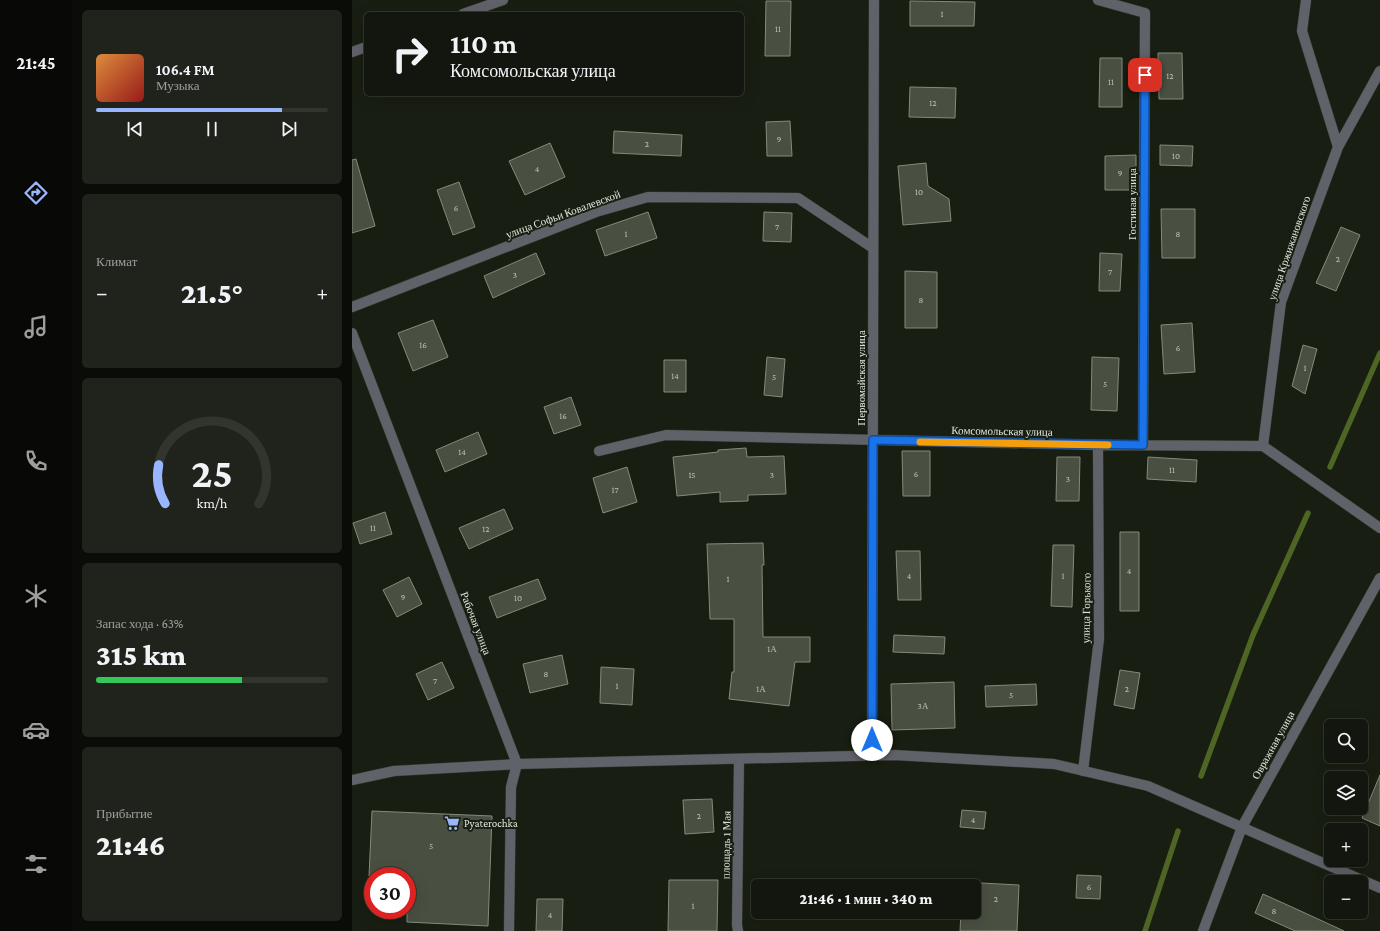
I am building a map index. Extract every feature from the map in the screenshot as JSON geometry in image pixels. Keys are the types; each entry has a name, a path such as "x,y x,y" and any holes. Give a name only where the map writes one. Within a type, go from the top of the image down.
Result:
{"street":[{"path":"469,12 504,0"},
{"name":"Первомайская улица","path":"872,755 874,0"},
{"name":"Гостиная улица","path":"1098,0 1145,13 1143,445"},
{"path":"1306,0 1302,31 1338,147"},
{"path":"352,52 364,49"},
{"name":"улица Кржижановского","path":"1263,446 1281,302 1338,147 1380,71"},
{"name":"улица Софьи Ковалевской","path":"352,307 596,212 648,197 798,198 873,248"},
{"name":"Рабочая улица","path":"352,333 517,764"},
{"name":"Комсомольская улица","path":"599,451 666,435 1098,445 1263,446"},
{"name":"улица Горького","path":"1083,771 1099,639 1098,445"},
{"path":"1263,446 1380,528"},
{"name":"Овражная улица","path":"1203,931 1242,827 1380,578"},
{"path":"352,780 394,771 517,764 894,754 1054,764 1148,786 1380,888"},
{"name":"площадь 1 Мая","path":"738,931 739,759"},
{"path":"509,931 511,787 517,764"}],"building":[{"path":"766,1 791,1 790,56 765,56"},
{"path":"910,1 975,2 974,26 910,26"},
{"path":"1158,53 1182,53 1183,99 1159,99"},
{"path":"1100,58 1122,58 1122,107 1099,107"},
{"path":"910,87 956,88 955,118 909,117"},
{"path":"790,121 792,156 767,156 766,122"},
{"path":"614,131 682,135 681,156 613,153"},
{"path":"550,143 565,177 525,195 509,161"},
{"path":"1160,145 1193,146 1192,166 1160,165"},
{"path":"1136,155 1136,190 1105,190 1105,156"},
{"path":"356,159 375,226 352,233 352,160"},
{"path":"926,163 928,186 949,199 951,221 903,225 898,166"},
{"path":"459,182 475,227 453,235 437,190"},
{"path":"1161,209 1195,209 1195,258 1162,258"},
{"path":"648,212 657,238 605,256 596,230"},
{"path":"764,212 792,213 791,242 763,241"},
{"path":"1341,227 1360,235 1336,291 1316,283"},
{"path":"536,253 545,274 493,298 484,276"},
{"path":"1100,253 1122,254 1120,291 1099,291"},
{"path":"905,271 937,272 937,328 905,328"},
{"path":"433,320 448,357 413,371 398,333"},
{"path":"1192,323 1195,372 1164,374 1161,325"},
{"path":"1303,345 1317,349 1305,394 1292,386"},
{"path":"767,357 785,359 782,397 764,395"},
{"path":"1092,357 1119,358 1117,411 1091,410"},
{"path":"664,360 686,360 686,392 664,392"},
{"path":"571,397 581,425 554,434 544,407"},
{"path":"478,432 487,454 445,472 436,450"},
{"path":"746,448 747,457 784,456 786,494 748,495 748,501 720,502 720,492 677,496 673,457 718,452 718,450"},
{"path":"902,451 930,451 930,496 903,496"},
{"path":"1057,457 1080,457 1079,501 1056,501"},
{"path":"1148,457 1197,460 1196,482 1147,479"},
{"path":"627,467 637,502 603,513 593,478"},
{"path":"504,509 513,529 469,549 459,528"},
{"path":"385,512 392,534 360,544 353,523"},
{"path":"1120,532 1139,532 1139,611 1120,611"},
{"path":"763,543 763,637 810,637 810,662 795,662 789,706 729,699 732,672 734,672 734,619 710,619 707,544"},
{"path":"1053,545 1074,545 1072,607 1051,606"},
{"path":"896,551 920,551 921,600 898,600"},
{"path":"409,577 422,604 397,617 383,590"},
{"path":"538,579 546,599 497,618 489,597"},
{"path":"894,635 945,637 944,654 893,652"},
{"path":"562,655 568,684 530,693 523,664"},
{"path":"442,662 454,688 428,700 416,674"},
{"path":"601,667 634,669 632,705 600,703"},
{"path":"1120,670 1140,673 1134,709 1114,705"},
{"path":"954,682 955,728 892,730 891,684"},
{"path":"1036,684 1037,705 986,707 985,686"},
{"path":"1380,775 1380,826 1362,818 1363,815 1368,815 1368,804"},
{"path":"712,799 714,832 685,834 683,800"},
{"path":"962,810 986,812 984,829 960,827"},
{"path":"372,811 492,816 488,926 407,922 407,919 416,919 416,867 369,867"},
{"path":"1077,875 1101,876 1100,899 1076,898"},
{"path":"669,880 718,880 717,931 668,931"},
{"path":"981,883 1019,885 1017,931 960,931 961,919 981,919"},
{"path":"1263,894 1344,931 1295,931 1255,913"},
{"path":"537,899 563,899 562,931 536,931"}],"waterway":[{"path":"1330,467 1380,353"},
{"path":"1201,776 1253,635 1308,513"},
{"path":"1145,931 1178,831"}],"slow traffic":[{"path":"920,442 1108,445"}],"place":[{"name":"Pyaterochka","path":"452,823"}],"route":[{"path":"872,740 873,440 1143,445 1145,75"}]}
